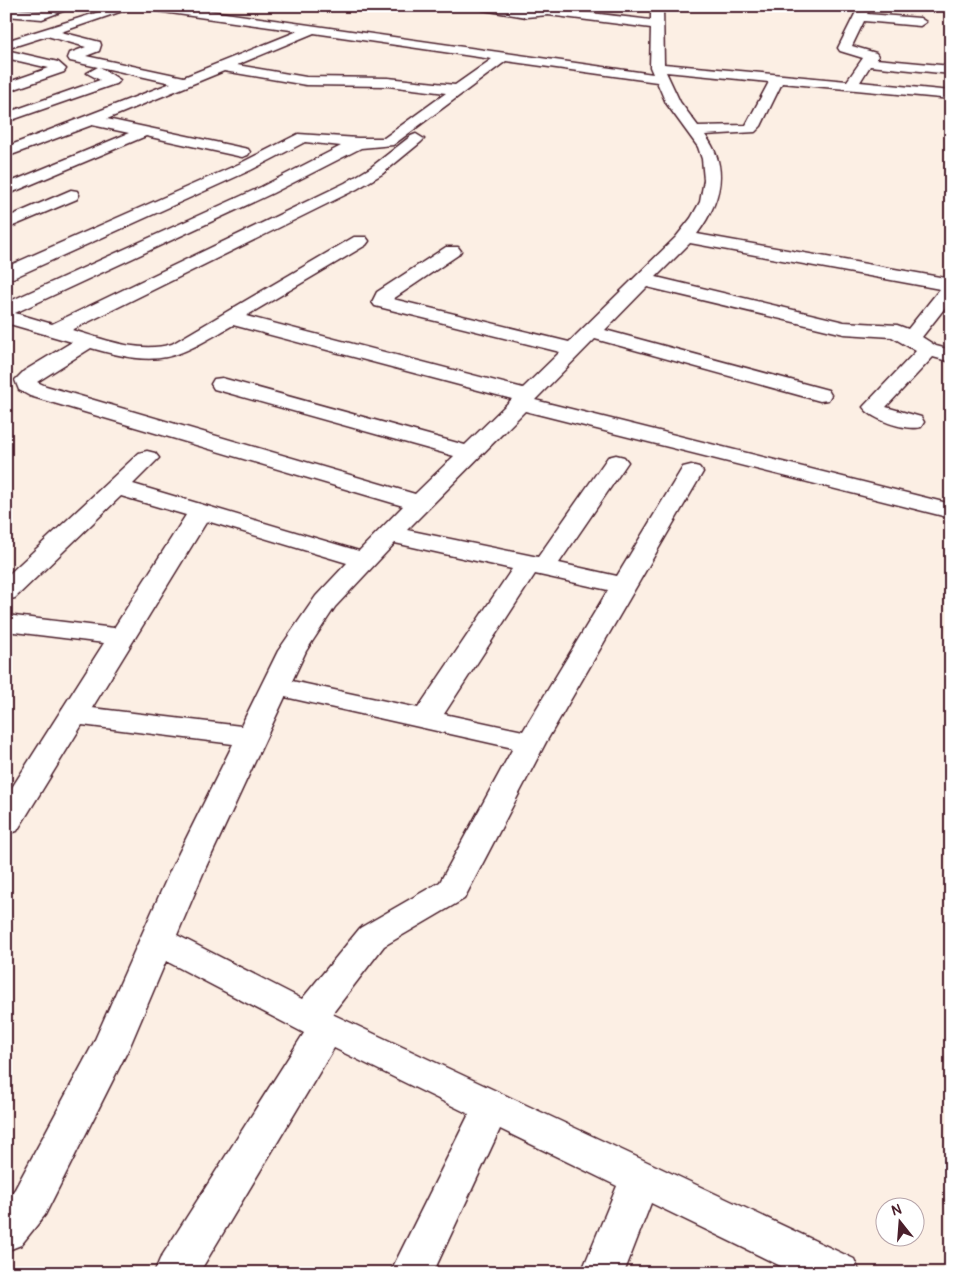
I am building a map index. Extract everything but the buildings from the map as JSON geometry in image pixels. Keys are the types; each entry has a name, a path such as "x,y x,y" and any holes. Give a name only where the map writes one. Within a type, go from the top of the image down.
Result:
{"street":[{"path":"6,11 15,6"},
{"path":"6,11 42,16 70,6"},
{"path":"6,45 131,6"},
{"path":"148,6 503,57 660,73 777,78 951,95"},
{"path":"6,1232 30,1202 111,1046 158,942 188,869 292,651 312,620 325,602 389,534 685,237 708,202 712,180 706,147 673,103 660,73 657,16 548,11 526,13 483,6"},
{"path":"850,86 871,56 844,48 863,11 920,22"},
{"path":"6,152 87,122 311,30"},
{"path":"46,32 95,45 94,48 74,57 186,82"},
{"path":"6,54 59,69 6,88"},
{"path":"6,274 232,173 303,137 358,143 388,142 503,57"},
{"path":"6,65 26,59"},
{"path":"867,62 951,70"},
{"path":"6,118 113,80 94,74 111,66"},
{"path":"224,67 306,81 388,82 458,90"},
{"path":"694,131 750,129 754,126 777,78"},
{"path":"28,110 242,152"},
{"path":"6,190 146,132"},
{"path":"54,331 334,195 376,171 418,136 402,132"},
{"path":"6,140 27,144"},
{"path":"6,310 282,183 358,143"},
{"path":"232,173 334,195"},
{"path":"6,224 71,195"},
{"path":"685,237 951,286 910,338"},
{"path":"6,317 130,353 164,353 179,348 360,241"},
{"path":"452,251 384,296 382,302 582,341 820,395"},
{"path":"643,280 844,328 891,330 910,338 929,350 951,356"},
{"path":"230,318 524,399 951,511"},
{"path":"89,341 31,375 26,380 26,385 38,391 420,503"},
{"path":"913,422 878,412 874,407 929,350"},
{"path":"222,384 470,453"},
{"path":"6,592 147,458"},
{"path":"425,720 536,565 616,462"},
{"path":"175,1273 318,1023 372,937 381,930 435,903 452,890 531,742 691,472"},
{"path":"117,487 364,560"},
{"path":"6,823 200,512"},
{"path":"389,534 623,585"},
{"path":"6,623 122,638"},
{"path":"276,686 531,742"},
{"path":"74,715 251,738"},
{"path":"158,942 318,1023 641,1177 824,1270"},
{"path":"411,1273 492,1106"},
{"path":"602,1273 641,1177"}]}
